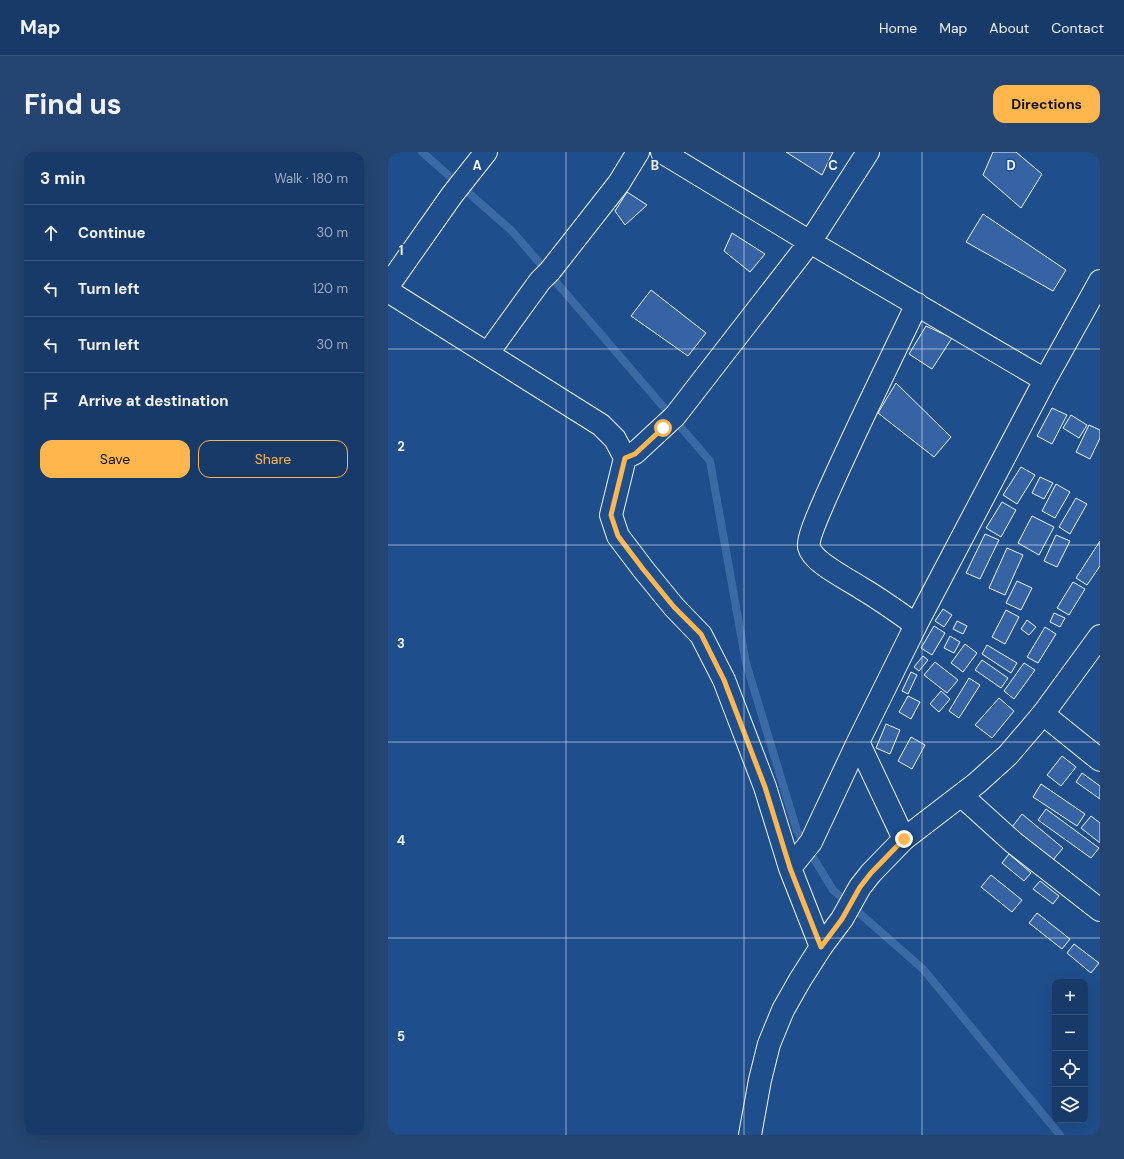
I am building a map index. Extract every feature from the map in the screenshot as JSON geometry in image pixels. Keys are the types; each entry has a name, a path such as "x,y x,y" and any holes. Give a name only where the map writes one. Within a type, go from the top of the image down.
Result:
{"street":[{"path":"388,286 486,152"},
{"path":"488,353 545,276 619,183 638,152"},
{"path":"662,152 810,242 1045,380"},
{"path":"625,458 635,454 669,422 810,242 868,152"},
{"path":"801,856 916,625 1045,380 1100,281"},
{"path":"388,291 601,425 615,439 625,458 611,515 618,536 670,601 701,634 721,673 765,787 801,856 821,947"},
{"path":"916,625 861,587 830,570 813,555 809,548 809,541 837,471 917,304"},
{"path":"750,1135 760,1080 769,1044 783,1010 821,947 842,919 860,887 883,859 904,839 962,796 1008,755 1043,714 1100,636"},
{"path":"1043,714 1100,760"},
{"path":"858,742 904,839"},
{"path":"962,796 1014,843 1100,910"}],"building":[{"path":"786,152 833,152 822,175"},
{"path":"993,152 1016,152 1042,174 1021,208 983,175"},
{"path":"627,192 647,205 625,225 615,211"},
{"path":"983,214 1066,270 1053,291 966,242"},
{"path":"732,233 765,254 750,272 724,251"},
{"path":"651,290 706,333 688,356 631,316"},
{"path":"926,326 952,338 932,369 909,354"},
{"path":"896,383 951,437 934,457 878,413"},
{"path":"1052,408 1067,415 1052,444 1037,436"},
{"path":"1071,415 1087,425 1079,438 1063,428"},
{"path":"1089,425 1100,430 1100,438 1090,459 1076,452"},
{"path":"1021,467 1035,475 1017,504 1003,495"},
{"path":"1040,477 1053,483 1044,499 1032,493"},
{"path":"1056,484 1070,492 1055,518 1042,511"},
{"path":"1076,498 1087,504 1070,534 1059,527"},
{"path":"1002,502 1016,510 1001,537 986,528"},
{"path":"1032,516 1054,527 1039,555 1018,543"},
{"path":"985,534 999,540 980,579 966,573"},
{"path":"1056,535 1070,541 1057,567 1044,561"},
{"path":"1100,541 1100,566 1087,585 1076,578"},
{"path":"1007,548 1023,555 1005,595 989,588"},
{"path":"1017,581 1032,588 1021,610 1006,603"},
{"path":"1073,582 1085,589 1069,615 1057,608"},
{"path":"943,609 952,615 944,627 935,621"},
{"path":"1006,610 1019,617 1005,644 992,637"},
{"path":"1054,613 1065,618 1060,627 1050,622"},
{"path":"1027,620 1036,627 1029,635 1021,629"},
{"path":"957,621 967,626 963,634 953,629"},
{"path":"934,626 945,633 932,655 921,648"},
{"path":"1045,627 1056,634 1038,663 1027,657"},
{"path":"950,636 960,642 954,653 944,648"},
{"path":"965,644 977,653 963,672 951,663"},
{"path":"987,645 1017,663 1011,673 982,654"},
{"path":"923,656 928,660 919,671 914,667"},
{"path":"982,660 1008,678 1001,688 975,670"},
{"path":"935,662 958,680 947,693 924,675"},
{"path":"1024,663 1035,670 1014,699 1004,691"},
{"path":"911,672 917,675 908,694 902,691"},
{"path":"969,678 980,685 959,718 949,711"},
{"path":"941,691 950,699 939,712 930,704"},
{"path":"908,696 920,702 911,719 899,712"},
{"path":"999,698 1014,711 992,738 975,725"},
{"path":"886,724 900,730 890,754 876,748"},
{"path":"911,737 925,745 912,769 898,761"},
{"path":"1062,756 1076,767 1061,786 1047,775"},
{"path":"1082,773 1100,786 1100,799 1076,782"},
{"path":"1041,784 1085,814 1077,826 1033,797"},
{"path":"1046,809 1099,848 1091,858 1038,820"},
{"path":"1022,814 1063,848 1053,860 1012,827"},
{"path":"1091,816 1100,823 1100,843 1081,828"},
{"path":"1009,854 1031,873 1024,881 1002,863"},
{"path":"991,875 1022,900 1012,912 981,887"},
{"path":"1040,881 1059,896 1053,904 1033,889"},
{"path":"1037,913 1070,939 1062,949 1029,923"},
{"path":"1074,944 1099,963 1091,973 1067,953"}],"waterway":[{"path":"422,152 512,231 710,461 746,663 797,831 833,890 923,969 1060,1135"}],"route":[{"path":"663,428 635,454 625,458 611,515 618,536 674,607 701,634 724,680 765,787 790,868 821,947 842,919 860,887 883,859 904,839"}]}
